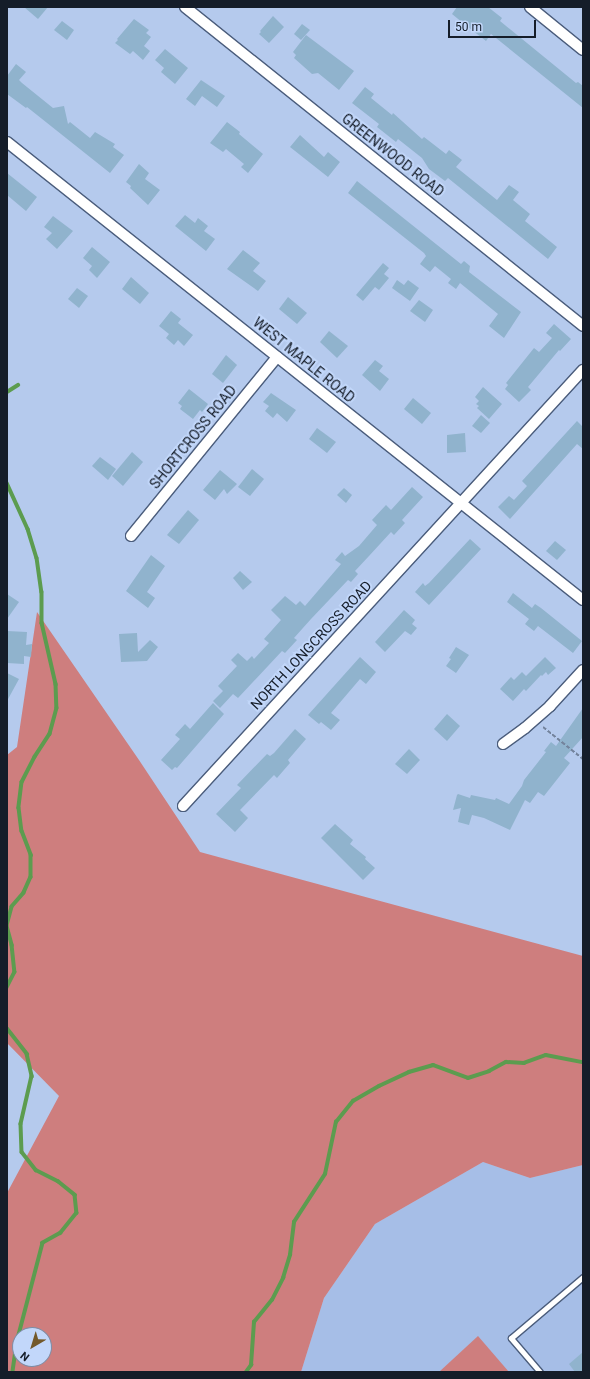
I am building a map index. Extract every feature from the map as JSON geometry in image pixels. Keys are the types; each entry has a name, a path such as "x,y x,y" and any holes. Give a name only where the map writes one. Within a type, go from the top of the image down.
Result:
{"street":[{"name":"GREENWOOD ROAD","path":"185,7 583,326"},
{"path":"530,7 583,50"},
{"name":"WEST MAPLE ROAD","path":"7,142 277,356 460,504 583,600"},
{"name":"SHORTCROSS ROAD","path":"130,536 277,356"},
{"name":"NORTH LONGCROSS ROAD","path":"183,806 583,370"},
{"path":"503,744 534,720 583,670"}],"lane":[{"path":"540,1372 511,1338 583,1277"}],"path":[{"path":"534,720 583,758"}],"shaded area":[{"path":"37,612 139,760 200,852 583,956 583,1165 530,1178 483,1162 375,1224 324,1298 301,1372 7,1372 7,1193 59,1096 7,1043 7,755 17,747"},
{"path":"483,1162 530,1178 583,1165 583,1372 301,1372 324,1298 375,1224"},
{"path":"478,1336 509,1372 439,1372"}],"building":[{"path":"24,7 48,7 38,19"},
{"path":"457,7 488,7 502,18 500,21 576,83 578,82 583,86 583,108 491,34 486,41 463,23 452,14"},
{"path":"273,16 284,27 269,43 259,34"},
{"path":"134,19 149,30 146,33 151,37 144,46 150,51 143,60 133,51 130,54 115,43"},
{"path":"62,21 74,30 67,40 54,30"},
{"path":"302,24 310,30 301,40 294,34"},
{"path":"306,35 354,71 339,90 318,73 312,74 294,58 296,55 293,52"},
{"path":"165,49 188,68 175,84 161,72 164,68 155,60"},
{"path":"16,64 26,72 19,80 22,83 53,108 64,106 68,124 70,122 90,138 95,132 115,144 113,147 124,155 110,173 27,107 26,108 7,94 7,76"},
{"path":"201,80 225,96 217,107 202,96 195,106 186,99"},
{"path":"365,87 374,94 371,98 392,115 393,113 422,139 424,137 446,154 449,150 462,160 456,167 497,200 509,185 519,192 513,200 530,214 525,221 557,247 548,259 448,178 445,181 429,169 422,158 398,139 396,142 377,127 379,124 352,103"},
{"path":"227,122 263,154 248,173 241,167 244,164 226,149 223,152 210,143"},
{"path":"300,135 324,157 328,152 340,162 328,177 290,147"},
{"path":"139,164 149,173 145,179 160,190 148,205 130,188 131,186 126,182"},
{"path":"7,173 37,197 26,211 7,195"},
{"path":"357,181 461,264 464,261 470,266 469,272 521,312 504,338 489,326 498,314 460,283 456,289 448,283 451,279 435,266 430,272 420,264 426,256 424,253 348,193"},
{"path":"185,215 195,223 198,218 208,226 204,231 215,239 206,251 175,226"},
{"path":"53,216 73,231 57,249 46,239 52,233 44,227"},
{"path":"92,247 110,262 97,278 89,270 92,266 83,258"},
{"path":"243,250 260,263 253,271 266,281 258,291 227,269"},
{"path":"383,263 389,268 384,274 389,278 379,290 375,287 363,301 356,295"},
{"path":"131,277 149,293 140,304 122,289"},
{"path":"397,280 404,285 408,280 419,288 410,301 392,288"},
{"path":"77,288 88,296 79,308 68,299"},
{"path":"288,297 307,313 297,324 279,309"},
{"path":"419,300 433,310 425,322 410,311"},
{"path":"171,311 181,319 178,323 193,335 184,346 178,340 174,345 166,338 169,334 159,326"},
{"path":"554,324 571,339 560,351 559,350 528,387 531,390 519,402 505,389 508,385 506,383 534,348 539,352 552,338 546,333"},
{"path":"329,331 348,346 337,358 320,342"},
{"path":"226,355 237,365 223,383 212,374"},
{"path":"375,360 383,366 379,371 389,379 380,391 362,375"},
{"path":"483,387 502,404 489,419 477,408 479,406 476,404 479,401 475,397"},
{"path":"189,389 208,404 202,412 200,410 193,419 180,409 182,406 178,403"},
{"path":"271,393 296,410 287,422 277,413 273,418 265,411 269,406 263,402"},
{"path":"413,398 431,413 422,424 404,409"},
{"path":"481,415 490,423 481,433 472,426"},
{"path":"577,421 583,427 583,449 577,444 510,519 498,507 509,496 514,500 527,486 522,481"},
{"path":"317,428 336,442 327,453 309,439"},
{"path":"465,433 466,452 447,453 447,435"},
{"path":"132,452 143,462 123,486 112,476"},
{"path":"100,457 116,469 108,480 92,466"},
{"path":"252,469 264,479 250,496 238,487"},
{"path":"220,470 237,484 227,494 224,489 215,500 203,490"},
{"path":"412,487 423,497 402,520 405,523 394,535 391,532 355,571 358,574 351,582 348,580 311,619 294,638 297,640 285,653 282,651 238,698 233,694 220,708 213,701 223,691 218,686 237,666 231,660 238,653 247,661 252,656 254,659 269,643 264,639 281,620 271,610 285,596 296,605 300,601 305,606 341,564 335,560 342,552 345,556 359,546 377,525 372,520 386,505 391,510"},
{"path":"344,488 352,495 346,503 337,495"},
{"path":"188,510 199,520 179,544 167,535"},
{"path":"470,539 481,549 429,605 415,592 423,583 425,586 429,583"},
{"path":"555,541 566,550 557,560 546,551"},
{"path":"151,555 165,566 147,592 155,598 148,608 126,591"},
{"path":"240,571 252,582 243,590 233,578"},
{"path":"513,593 532,608 535,604 541,608 582,641 573,653 538,626 534,631 525,624 529,619 507,602"},
{"path":"7,594 19,602 7,619"},
{"path":"404,610 415,620 412,624 417,628 411,635 405,631 385,652 375,642"},
{"path":"7,631 27,632 26,645 32,644 31,657 24,656 24,664 7,663"},
{"path":"137,633 138,652 150,640 158,647 147,661 121,662 119,634"},
{"path":"456,647 469,655 456,673 446,666"},
{"path":"360,657 376,672 366,684 360,679 331,713 340,720 331,730 321,722 319,724 308,715"},
{"path":"545,657 556,668 548,675 546,672 542,676 541,675 526,691 524,689 513,701 500,689 511,677 514,680 522,672 526,676"},
{"path":"7,673 19,679 7,701"},
{"path":"213,703 224,714 177,768 175,767 172,770 161,760 180,739 175,735 185,724 190,729"},
{"path":"583,708 583,737 564,758 570,763 544,796 538,792 530,803 525,800 510,830 484,818 472,815 469,825 458,822 461,808 453,810 458,794 470,798 471,795 495,800 496,798 509,804 522,786 524,780 546,752 544,751 551,742 556,746"},
{"path":"447,714 460,726 447,741 434,729"},
{"path":"295,729 306,739 288,760 290,763 277,778 274,775 240,810 248,818 235,832 216,814 241,788 237,785 267,754 270,756 274,753"},
{"path":"409,749 420,760 407,774 395,764"},
{"path":"335,824 353,840 350,844 366,857 365,859 375,868 363,880 321,838"},
{"path":"583,1352 583,1372 575,1372 569,1364"}],"waterway":[{"path":"7,392 18,385"},
{"path":"7,483 28,529 37,558 42,592 42,623 56,684 57,708 50,734 35,757 22,782 19,808 22,831 31,855 31,877 24,893 12,907 7,926"},
{"path":"7,926 12,945 15,972 7,988"},
{"path":"7,1028 27,1054 32,1076 21,1124 22,1152 36,1170 58,1181 75,1195 77,1213 61,1233 43,1243 17,1343 13,1372"},
{"path":"246,1372 251,1365 254,1322 272,1300 283,1278 290,1255 294,1222 325,1174 336,1122 353,1101 379,1086 409,1072 433,1065 468,1078 489,1071 506,1062 524,1063 546,1055 583,1062"}]}
